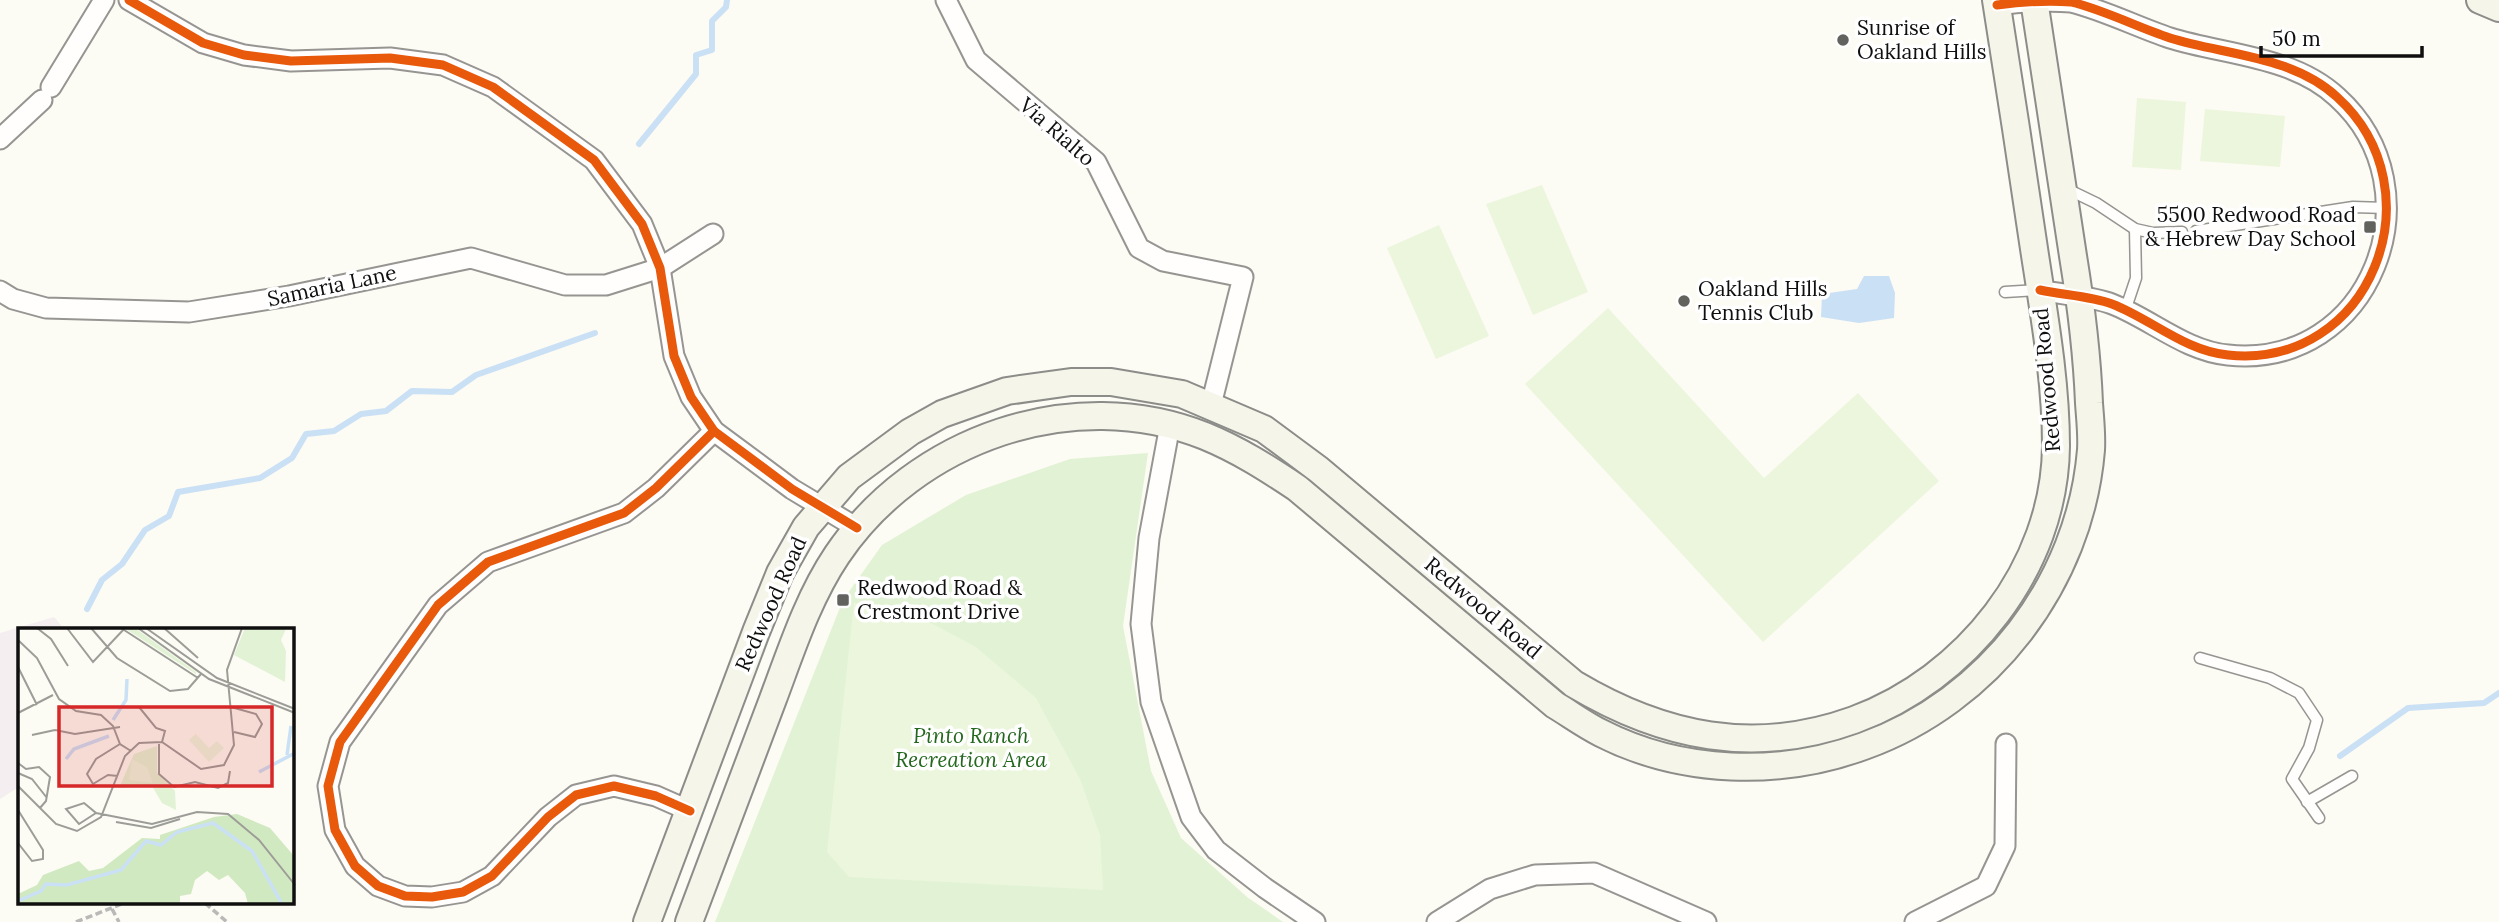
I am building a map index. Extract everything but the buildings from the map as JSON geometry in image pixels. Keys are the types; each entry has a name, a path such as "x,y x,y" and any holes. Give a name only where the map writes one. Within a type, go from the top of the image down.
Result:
{"main road":[{"name":"Redwood Road","path":"689,922 799,630 827,571 871,510 909,479 934,462 988,436 1044,421 1076,416 1112,417 1170,425 1203,435 1252,458 1297,488 1546,698 1601,733 1653,754 1710,766 1767,766 1832,758 1886,738 1949,702 1998,660 2037,610 2065,554 2078,515 2091,448 2087,350 2034,0"},
{"path":"2480,0 2499,8"},
{"name":"Redwood Road","path":"647,922 756,632 780,573 806,527 826,507 849,477 910,432 942,414 1007,391 1050,384 1111,382 1182,394 1264,429 1318,468 1574,684 1592,695 1662,726 1714,738 1769,739 1825,730 1875,712 1932,680 1978,638 2011,594 2038,541 2050,493 2056,447 2040,290 1997,3"}],"street":[{"path":"0,139 46,94 104,0"},
{"path":"129,0 203,43 244,55 291,61 390,58 443,65 493,87 594,160 642,223 660,268 674,356 691,397 714,431 792,489 858,528"},
{"name":"Via Rialto","path":"946,0 976,60 1096,162 1139,248 1163,261 1243,277 1211,405"},
{"path":"1997,3 2069,1 2184,42 2273,63 2307,75 2337,96 2357,118 2372,144 2381,172 2386,208 2384,247 2362,295 2320,333 2294,346 2262,354 2228,355 2190,345 2112,304 2040,290"},
{"name":"Samaria Lane","path":"0,291 13,299 46,308 189,312 289,296 471,258 565,285 606,285 660,268 713,234"},
{"path":"1170,425 1149,537 1141,624 1151,702 1191,817 1216,850 1315,922"},
{"path":"690,811 656,796 614,786 576,796 548,817 492,876 463,892 432,898 405,896 378,886 355,866 335,830 328,786 340,742 438,605 488,562 624,513 656,488 714,431"},
{"path":"1915,922 1986,886 2005,846 2006,744"},
{"path":"1437,922 1490,888 1535,874 1594,873 1706,922"}],"lane":[{"path":"2063,187 2096,203 2135,229 2153,233 2182,232"},
{"path":"2196,231 2353,207 2386,208"},
{"path":"2125,311 2136,278 2135,229"},
{"path":"2005,292 2040,290"},
{"path":"2200,657 2270,678 2299,693 2316,720 2309,748 2292,779 2319,818"},
{"path":"2306,802 2352,776"}],"path":[{"path":"76,922 122,904"},
{"path":"206,904 227,922"},
{"path":"112,909 119,922"}],"shaded area":[{"path":"54,617 63,628 18,628 18,788 0,799 0,633"}],"green space":[{"path":"2137,98 2186,102 2181,170 2132,167"},
{"path":"2205,109 2285,116 2280,167 2200,161"},
{"path":"1542,185 1588,292 1533,315 1486,204"},
{"path":"1439,225 1489,336 1436,359 1387,248"},
{"path":"1608,308 1764,478 1858,393 1939,481 1763,642 1525,384"},
{"name":"Pinto Ranch Recreation Area","path":"1148,453 1123,626 1151,771 1181,838 1247,897 1283,922 715,922 843,600 882,545 966,495 1070,459"},
{"path":"854,603 899,606 976,647 1036,698 1080,779 1100,835 1103,890 849,877 827,852"}],"water":[{"path":"1864,276 1889,276 1895,293 1894,318 1859,323 1821,317 1822,294 1857,289"}],"waterway":[{"path":"639,144 696,74 696,55 712,50 712,21 726,7 727,0"},
{"path":"87,609 102,580 122,564 145,530 169,516 178,492 260,478 292,458 306,434 334,431 361,414 386,411 412,391 452,392 476,375 595,333"},
{"path":"2340,756 2408,708 2484,703 2499,693"}],"cycle path":[{"path":"129,0 203,43 244,55 291,61 390,58 443,65 493,87 594,160 642,224 660,268 674,356 691,397 714,431 792,489 857,528"},
{"path":"1997,5 2071,2 2170,38 2258,58 2300,73 2337,97 2368,135 2384,179 2385,223 2375,266 2352,304 2320,334 2278,352 2228,355 2212,352 2183,341 2104,301 2040,290"},
{"path":"690,811 656,796 614,786 576,795 548,817 492,876 463,892 432,897 405,896 378,886 355,866 335,830 328,786 340,742 438,605 488,562 624,513 656,488 714,431"}],"place":[{"name":"Sunrise of Oakland Hills","path":"1843,40"},
{"name":"5500 Redwood Road & Hebrew Day School","path":"2370,227"},
{"name":"Oakland Hills Tennis Club","path":"1684,301"},
{"name":"Redwood Road & Crestmont Drive","path":"843,600"}]}
